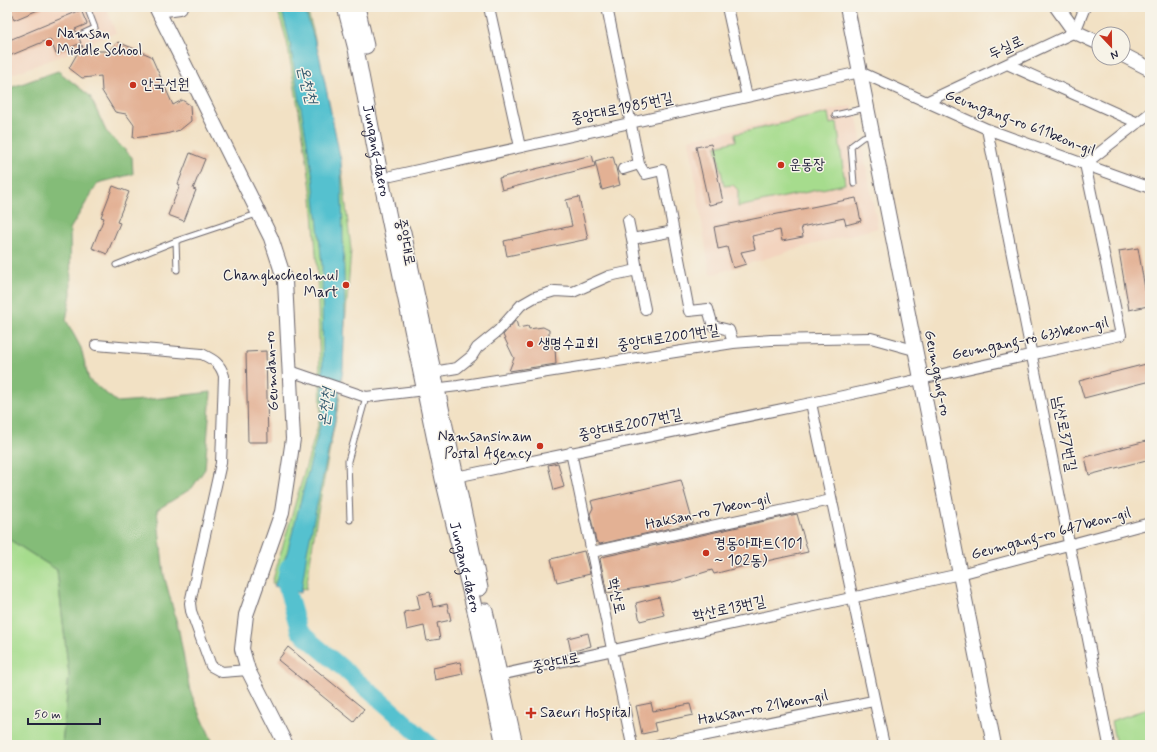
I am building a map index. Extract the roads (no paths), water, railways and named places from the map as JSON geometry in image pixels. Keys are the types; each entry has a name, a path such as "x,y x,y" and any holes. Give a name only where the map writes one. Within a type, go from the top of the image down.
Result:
{"main road":[{"name":"Jungang-daero","path":"345,7 356,48 380,174 431,389 476,615 515,745"},
{"name":"중앙대로","path":"357,7 433,372 431,389"},
{"name":"Jungang-daero","path":"494,676 504,745"}],"street":[{"path":"157,9 180,7"},
{"path":"490,7 520,147"},
{"path":"608,7 639,164 645,174 662,170 689,311 708,309 713,326 729,330 733,343"},
{"path":"728,7 747,97"},
{"name":"Geumgang-ro","path":"847,7 914,350 994,745"},
{"path":"1057,7 1075,32 1091,39"},
{"path":"1075,32 1086,7"},
{"name":"Geumdan-ro","path":"157,9 271,238 285,281 292,446 282,512 246,615 242,649 248,670 286,745"},
{"name":"두실로","path":"926,102 1075,32"},
{"path":"1131,59 1150,69"},
{"path":"1008,64 1138,123"},
{"name":"중앙대로1985번길","path":"391,176 860,72"},
{"name":"Geumgang-ro 611beon-gil","path":"860,72 986,129 1150,188"},
{"path":"1085,164 1150,113"},
{"name":"남산로37번길","path":"986,129 1033,354 1109,745"},
{"path":"623,168 639,164"},
{"name":"Geumgang-ro 633beon-gil","path":"920,378 1121,335 1085,164"},
{"path":"628,220 645,309"},
{"path":"632,239 674,231"},
{"path":"433,372 457,368 472,356 477,348 498,331 521,305 535,297 555,291 574,292 609,276 637,270"},
{"name":"중앙대로2001번길","path":"431,389 733,343 771,340 871,338 914,350"},
{"path":"96,345 202,354 214,360 221,366 224,376 221,463 190,603 191,611 211,666 222,672 248,670"},
{"path":"290,371 366,397 431,389"},
{"name":"중앙대로2007번길","path":"449,478 811,403 920,378"},
{"path":"811,403 873,701 884,745"},
{"name":"학산로","path":"571,452 632,745"},
{"name":"Haksan-ro 7beon-gil","path":"592,552 831,500"},
{"name":"Geumgang-ro 647beon-gil","path":"960,574 1150,522"},
{"name":"학산로13번길","path":"612,650 960,574"},
{"name":"중앙대로","path":"494,676 612,650"},
{"name":"Haksan-ro 21beon-gil","path":"658,745 873,701"}],"lane":[{"path":"82,34 95,28 87,7"},
{"path":"836,115 867,108"},
{"path":"854,184 851,146 862,137 872,134"},
{"path":"116,265 176,241 259,213"},
{"path":"176,241 177,270"},
{"path":"350,520 348,461 366,397"}],"water":[{"name":"온천천","path":"281,7 304,7 319,54 341,161 345,314 343,369 336,414 307,552 301,593 274,586 287,553 323,414 322,265 313,178 289,38"}],"waterway":[{"name":"온천천","path":"288,567 285,582 299,631 394,712 430,745"}],"place":[{"name":"Namsan Middle School","path":"49,43"},
{"name":"안국선원","path":"133,85"},
{"name":"운동장","path":"781,165"},
{"name":"Changhocheolmul Mart","path":"346,285"},
{"name":"생명수교회","path":"530,344"},
{"name":"Namsansinam Postal Agency","path":"540,446"},
{"name":"경동아파트(101 ~ 102동)","path":"706,553"},
{"name":"Saeuri Hospital","path":"531,713"}]}
